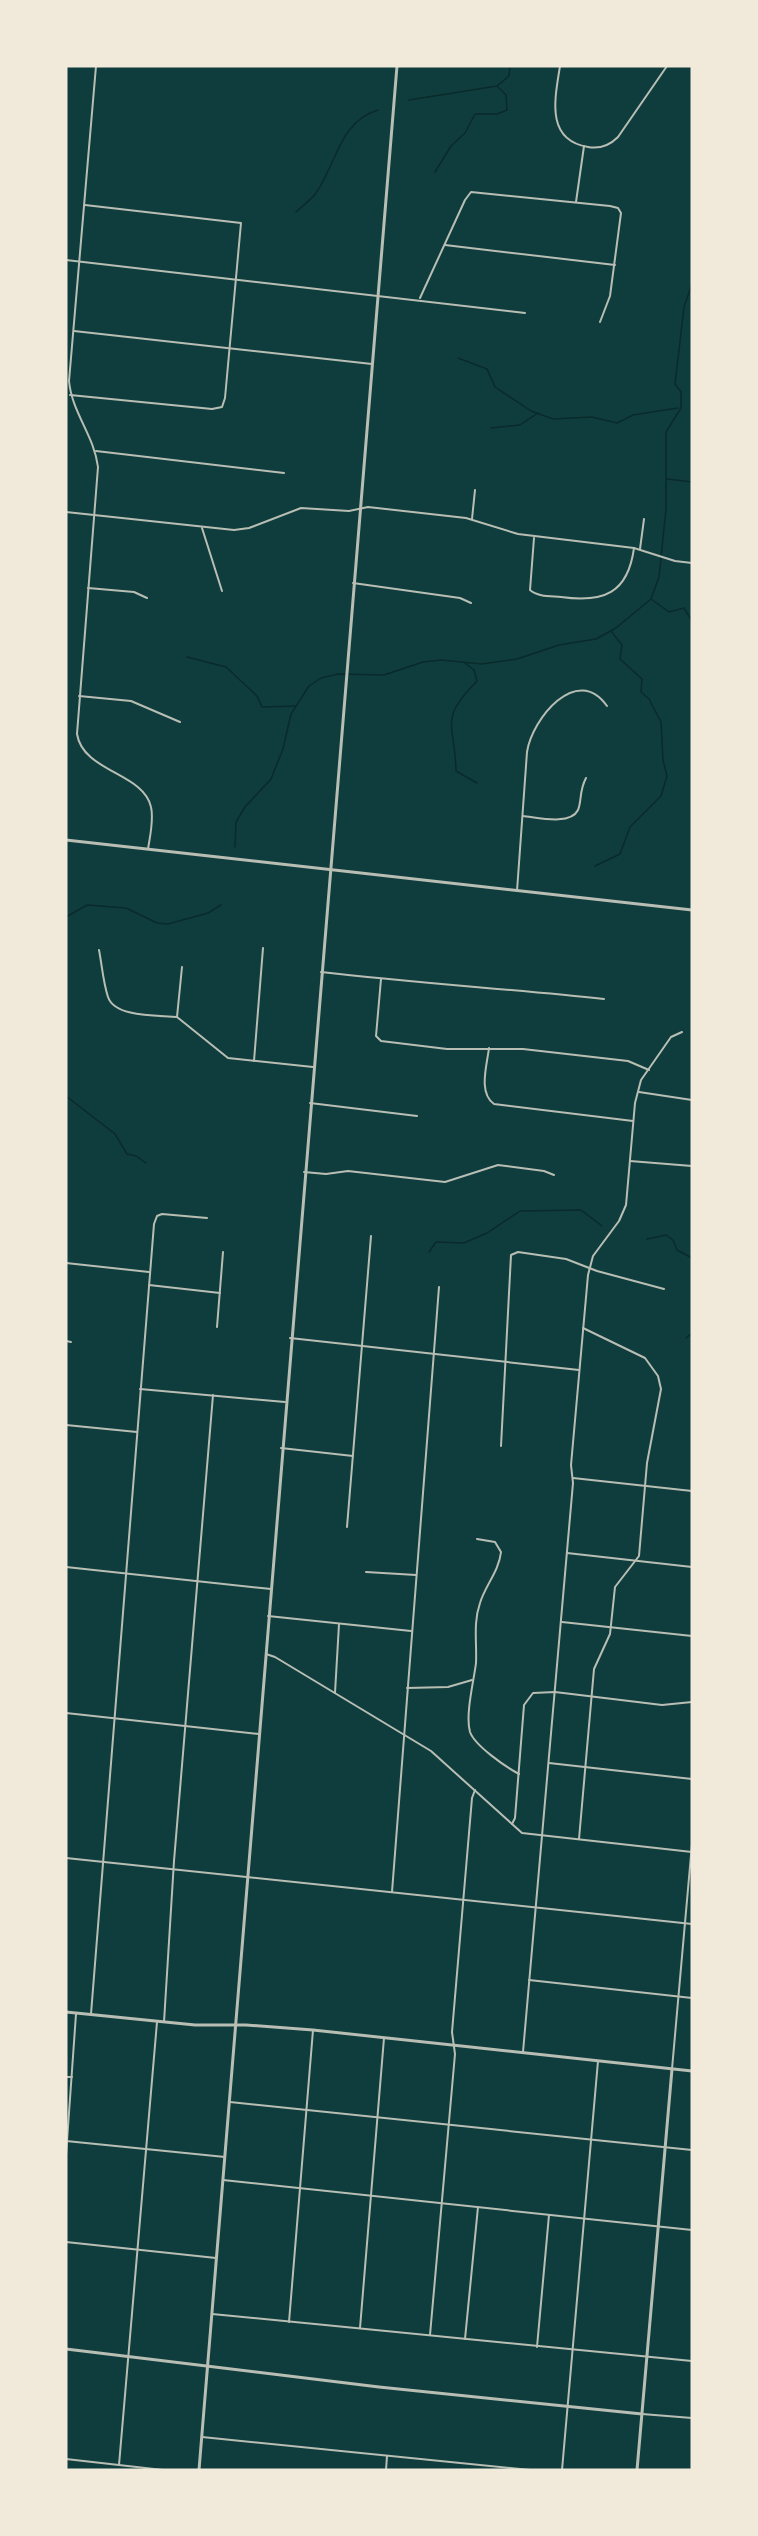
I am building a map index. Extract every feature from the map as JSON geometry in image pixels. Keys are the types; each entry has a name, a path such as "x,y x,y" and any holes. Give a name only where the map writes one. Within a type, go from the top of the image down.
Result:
{"street":[{"path":"96,66 74,332 68,365 70,395 96,451 98,467 77,734 84,750 142,792 150,803 152,814 148,849"},
{"path":"199,2470 290,1338 329,869 343,738 353,583 397,66"},
{"path":"560,66 555,106 559,130 568,141 584,146 600,147 618,137 666,66"},
{"path":"576,202 584,146"},
{"path":"419,299 470,193 477,190 576,202 615,207 620,210 610,296 600,322"},
{"path":"70,395 212,409 222,407 225,398 241,223 84,205"},
{"path":"444,245 615,265"},
{"path":"66,260 377,294 525,313"},
{"path":"74,332 372,364"},
{"path":"96,451 284,473"},
{"path":"472,519 475,490"},
{"path":"66,512 201,527 244,529 301,508 349,511 368,507 472,519 534,537 634,548 675,561 692,563"},
{"path":"640,549 644,519"},
{"path":"201,527 222,591"},
{"path":"534,537 530,590 539,595 592,599 616,590 627,575 634,548"},
{"path":"353,583 460,598 471,603"},
{"path":"87,588 134,592 147,598"},
{"path":"569,605 570,598"},
{"path":"517,891 528,741 546,710 561,698 578,692 595,694 607,706"},
{"path":"79,696 131,701 180,722"},
{"path":"523,816 561,819 574,815 578,809 580,789 586,778"},
{"path":"66,840 692,910"},
{"path":"254,1061 263,948"},
{"path":"99,950 108,999 115,1006 123,1010 177,1017 228,1058 313,1067"},
{"path":"177,1017 183,968"},
{"path":"321,972 604,999"},
{"path":"381,979 376,1031 378,1040 447,1049 489,1048 628,1060 649,1070"},
{"path":"522,2052 562,1622 573,1478 571,1465 589,1268 593,1256 623,1213 638,1091 671,1037 682,1032"},
{"path":"489,1048 485,1090 488,1100 504,1106 633,1121"},
{"path":"638,1091 692,1100"},
{"path":"310,1103 417,1116"},
{"path":"630,1161 692,1166"},
{"path":"304,1172 326,1174 348,1171 445,1182 498,1165 544,1171 554,1175"},
{"path":"91,2014 154,1224 157,1216 166,1213 207,1218"},
{"path":"347,1527 371,1236"},
{"path":"217,1327 223,1251"},
{"path":"501,1446 510,1257 518,1252 556,1257 664,1289"},
{"path":"66,1263 150,1272"},
{"path":"149,1285 220,1293"},
{"path":"392,1892 439,1287"},
{"path":"579,1839 594,1669 611,1628 615,1587 640,1552 647,1463 660,1396 658,1376 650,1363 639,1354 583,1328"},
{"path":"290,1338 579,1370"},
{"path":"66,1341 71,1342"},
{"path":"140,1389 285,1402"},
{"path":"164,2022 213,1395"},
{"path":"66,1425 137,1432"},
{"path":"281,1448 353,1456"},
{"path":"573,1478 692,1491"},
{"path":"477,1539 495,1542 501,1552 499,1564 477,1611 476,1659 472,1680 470,1729 472,1735 504,1766 519,1774"},
{"path":"567,1553 692,1567"},
{"path":"66,1567 271,1589"},
{"path":"366,1572 416,1575"},
{"path":"268,1616 411,1630"},
{"path":"562,1622 692,1636"},
{"path":"335,1693 339,1623"},
{"path":"265,1654 276,1657 438,1756 522,1833 692,1852"},
{"path":"407,1688 448,1687 472,1680"},
{"path":"512,1824 519,1774 524,1705 531,1694 542,1691 555,1692 662,1705 692,1702"},
{"path":"66,1713 259,1734"},
{"path":"549,1763 692,1779"},
{"path":"430,2336 455,2054 453,2045 463,1899 472,1798 476,1790"},
{"path":"637,2470 692,1844"},
{"path":"66,1858 692,1924"},
{"path":"529,1980 692,1998"},
{"path":"66,2012 157,2022 313,2030 692,2071"},
{"path":"66,2155 76,2013"},
{"path":"119,2465 157,2022"},
{"path":"289,2322 313,2030"},
{"path":"360,2328 384,2038"},
{"path":"562,2470 598,2061"},
{"path":"66,2077 72,2077"},
{"path":"230,2102 692,2150"},
{"path":"67,2141 225,2157"},
{"path":"223,2180 692,2230"},
{"path":"465,2339 478,2207"},
{"path":"537,2347 549,2215"},
{"path":"66,2242 216,2258"},
{"path":"212,2314 692,2361"},
{"path":"66,2349 207,2364 379,2387 692,2418"},
{"path":"201,2437 530,2470"},
{"path":"386,2470 387,2456"},
{"path":"66,2459 163,2470"}],"waterway":[{"path":"409,100 497,86 509,76 510,66"},
{"path":"435,172 451,146 465,133 475,114 497,114 507,110 506,95 497,86"},
{"path":"296,212 316,193 340,145 355,124 378,110"},
{"path":"235,847 236,822 245,807 271,779 283,749 291,714 309,686 321,678 338,674 384,675 423,662 441,660 482,664 517,659 559,645 596,639 616,628 651,599 659,577 666,509 666,432 681,408 681,392 675,384 684,307 692,284"},
{"path":"458,358 487,369 495,387 531,411 553,419 592,417 617,423 633,415 678,408"},
{"path":"491,428 520,425 538,413"},
{"path":"667,479 692,482"},
{"path":"651,599 669,612 684,608 692,621"},
{"path":"595,866 620,854 630,827 661,796 667,776 663,760 661,722 649,699 641,692 642,679 620,659 622,645 611,631"},
{"path":"187,657 226,667 257,696 262,707 295,706"},
{"path":"465,663 474,670 477,681 457,705 453,714 452,731 456,771 477,783"},
{"path":"66,917 87,905 126,908 157,923 168,924 208,913 221,905"},
{"path":"66,1096 115,1134 127,1154 136,1156 146,1163"},
{"path":"429,1252 436,1242 464,1243 487,1233 520,1211 581,1210 602,1226"},
{"path":"647,1239 666,1235 673,1240 677,1250 692,1258"},
{"path":"686,1338 692,1333"}]}
